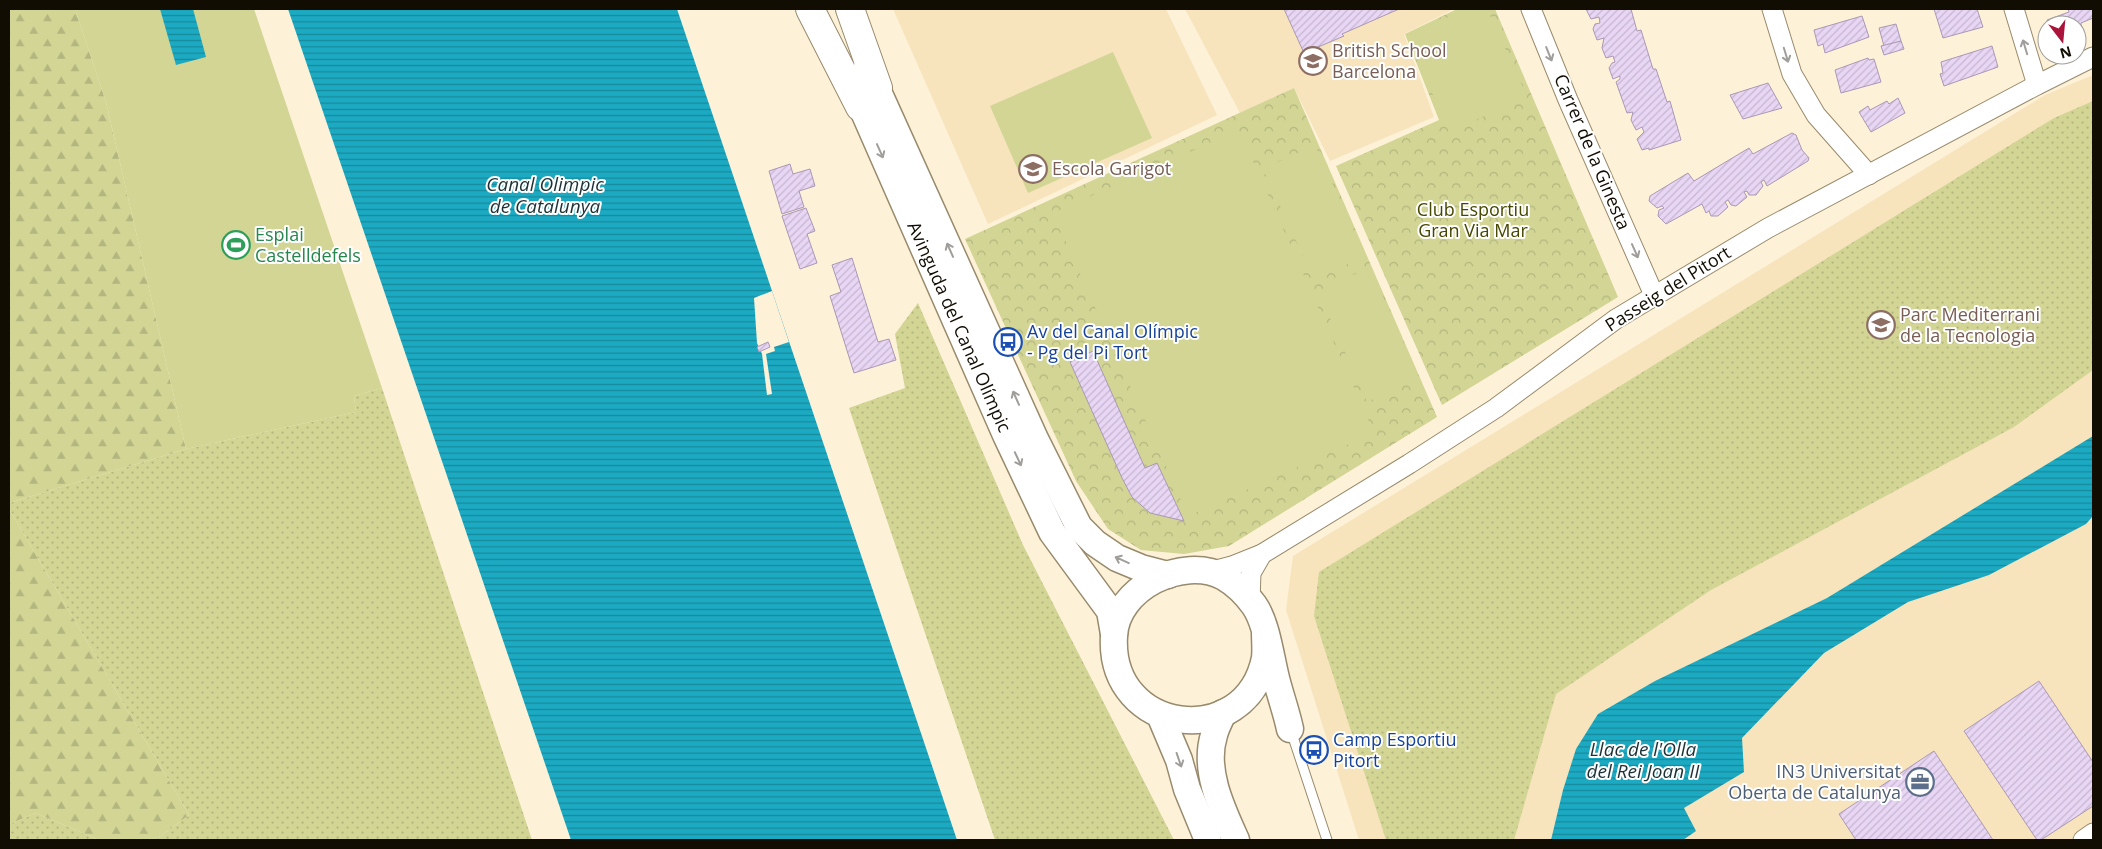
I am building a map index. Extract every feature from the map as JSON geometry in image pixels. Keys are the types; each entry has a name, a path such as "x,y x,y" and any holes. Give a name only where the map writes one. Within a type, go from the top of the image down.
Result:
{"highway":[{"path":"810,9 869,97"},
{"path":"850,9 869,97"}],"street":[{"name":"Avinguda del Canal Olímpic","path":"822,9 869,97 1034,439 1079,527 1095,543 1117,558 1141,568 1168,575"},
{"name":"Avinguda del Canal Olímpic","path":"837,9 869,97 1006,435 1052,532 1110,611 1114,634"},
{"name":"Carrer de la Ginesta","path":"1531,9 1568,100 1654,295"},
{"path":"1772,9 1796,82 1816,115 1869,175"},
{"path":"2014,9 2037,85"},
{"name":"Passeig del Pitort","path":"1209,572 1232,566 1262,554 1496,408 1616,319 1768,228 2093,57"},
{"path":"1250,600 1251,573 1262,554"},
{"path":"1265,632 1265,657 1259,677 1249,693 1232,707 1215,717 1184,721 1152,712 1131,696 1114,662 1114,634 1122,609 1132,596 1147,583 1168,575 1188,571 1209,572 1222,576 1240,588 1256,607 1265,632 1290,728"},
{"path":"1236,840 1218,799 1212,762 1213,735 1232,707 1254,699 1266,702 1290,728"},
{"path":"1160,715 1179,760 1187,789 1208,840"},
{"path":"2083,840 2093,834"}],"lane":[{"path":"1290,728 1326,840"}],"shaded area":[{"name":"Escola Garigot","path":"893,9 1166,9 1217,115 988,224"},
{"name":"British School Barcelona","path":"1185,9 1454,9 1404,34 1434,117 1330,161 1294,88 1240,113"},
{"name":"Parc Mediterrani de la Tecnologia","path":"2093,75 2093,840 1359,840 1286,610 1293,556 2045,95"}],"green space":[{"path":"9,9 75,9 106,102 186,449 9,503"},
{"name":"Esplai Castelldefels","path":"75,9 254,9 382,388 354,396 356,412 186,449 106,102"},
{"name":"Club Esportiu Gran Via Mar","path":"1457,9 1495,9 1618,297 1442,405 1336,166 1439,120 1405,34"},
{"path":"1466,9 1487,9 1527,96 1450,132 1406,36"},
{"path":"1113,52 1152,138 1028,193 990,106"},
{"path":"1294,88 1437,417 1229,546 1184,554 1141,550 1108,529 1076,481 965,239"},
{"path":"2093,101 2093,370 2014,427 1711,590 1556,694 1514,840 1386,840 1314,616 1319,572 2054,118"},
{"path":"1239,130 1374,433 1188,516 1053,213"},
{"path":"1315,145 1365,256 1314,280 1263,169"},
{"path":"1370,267 1419,378 1367,402 1318,291"},
{"path":"918,303 1023,545 1174,840 995,840 849,408 905,388 895,334"},
{"path":"382,388 532,840 155,840 189,815 9,509 9,503 186,449 356,412 354,396"},
{"path":"9,509 189,815 155,840 99,840 36,813 9,824"},
{"path":"36,813 99,840 9,840 9,824"}],"water":[{"path":"160,9 193,9 206,57 176,65"},
{"name":"Canal Olimpic de Catalunya","path":"288,9 677,9 957,840 571,840"},
{"name":"Llac de l'Olla del Rei Joan II","path":"2093,436 2093,516 2086,524 1989,575 1908,602 1824,653 1742,738 1744,772 1684,808 1696,831 1683,840 1551,840 1563,790 1576,749 1598,714 1655,681 1827,598"}],"pier":[{"path":"772,291 789,342 774,347 775,351 766,354 772,394 767,395 762,354 757,343 754,298"}],"building":[{"path":"1284,9 1399,9 1304,53"},
{"path":"1586,9 1631,9 1637,31 1641,30 1653,69 1656,69 1667,102 1670,101 1681,140 1649,150 1649,148 1642,150 1637,139 1644,132 1642,127 1636,130 1631,120 1633,112 1627,113 1616,82 1620,79 1620,76 1613,79 1609,68 1615,62 1613,56 1606,58 1602,48 1604,38 1597,40 1593,29 1595,24 1600,23 1599,17 1591,19"},
{"path":"1934,9 1977,9 1983,27 1943,38"},
{"path":"2068,9 2093,9 2093,18 2087,20 2087,15 2061,15 2069,12"},
{"path":"1862,16 1869,37 1825,53 1823,44 1818,46 1814,30"},
{"path":"1896,24 1901,41 1884,46 1879,28"},
{"path":"1901,41 1904,49 1884,55 1881,46"},
{"path":"1992,46 1998,67 1944,86 1940,74 1943,73 1941,62"},
{"path":"1868,58 1869,60 1874,59 1881,82 1841,93 1835,70"},
{"path":"1768,83 1782,108 1743,119 1730,95"},
{"path":"1898,98 1905,113 1871,132 1859,112 1868,106 1870,110 1887,101 1889,104"},
{"path":"1792,133 1796,135 1802,150 1809,158 1808,161 1767,186 1764,180 1761,182 1763,186 1756,195 1749,195 1747,191 1744,192 1747,197 1736,206 1731,205 1728,200 1725,202 1728,207 1718,216 1711,216 1709,211 1706,213 1702,204 1666,224 1658,216 1659,210 1664,208 1662,206 1657,208 1649,201 1650,196 1688,173 1694,181 1749,148 1753,154"},
{"path":"790,164 793,174 810,169 815,186 799,191 804,207 782,214 769,171"},
{"path":"806,208 815,231 807,234 817,263 800,269 782,216"},
{"path":"852,258 878,342 889,339 896,360 854,373 830,296 841,292 832,265"},
{"path":"768,342 770,347 759,352 757,347"},
{"path":"1093,351 1145,468 1157,463 1184,521 1150,513 1132,497 1070,362"},
{"path":"2039,681 2093,762 2093,806 2041,840 2037,840 1964,731"},
{"name":"IN3 Universitat Oberta de Catalunya","path":"1934,751 1993,840 1856,840 1839,814"}],"place":[{"name":"British School Barcelona","path":"1313,61"},
{"name":"Escola Garigot","path":"1033,169"},
{"name":"Esplai Castelldefels","path":"236,245"},
{"name":"Parc Mediterrani de la Tecnologia","path":"1881,325"},
{"name":"Av del Canal Olímpic - Pg del Pi Tort","path":"1008,342"},
{"name":"Camp Esportiu Pitort","path":"1314,750"},
{"name":"IN3 Universitat Oberta de Catalunya","path":"1920,782"}]}
